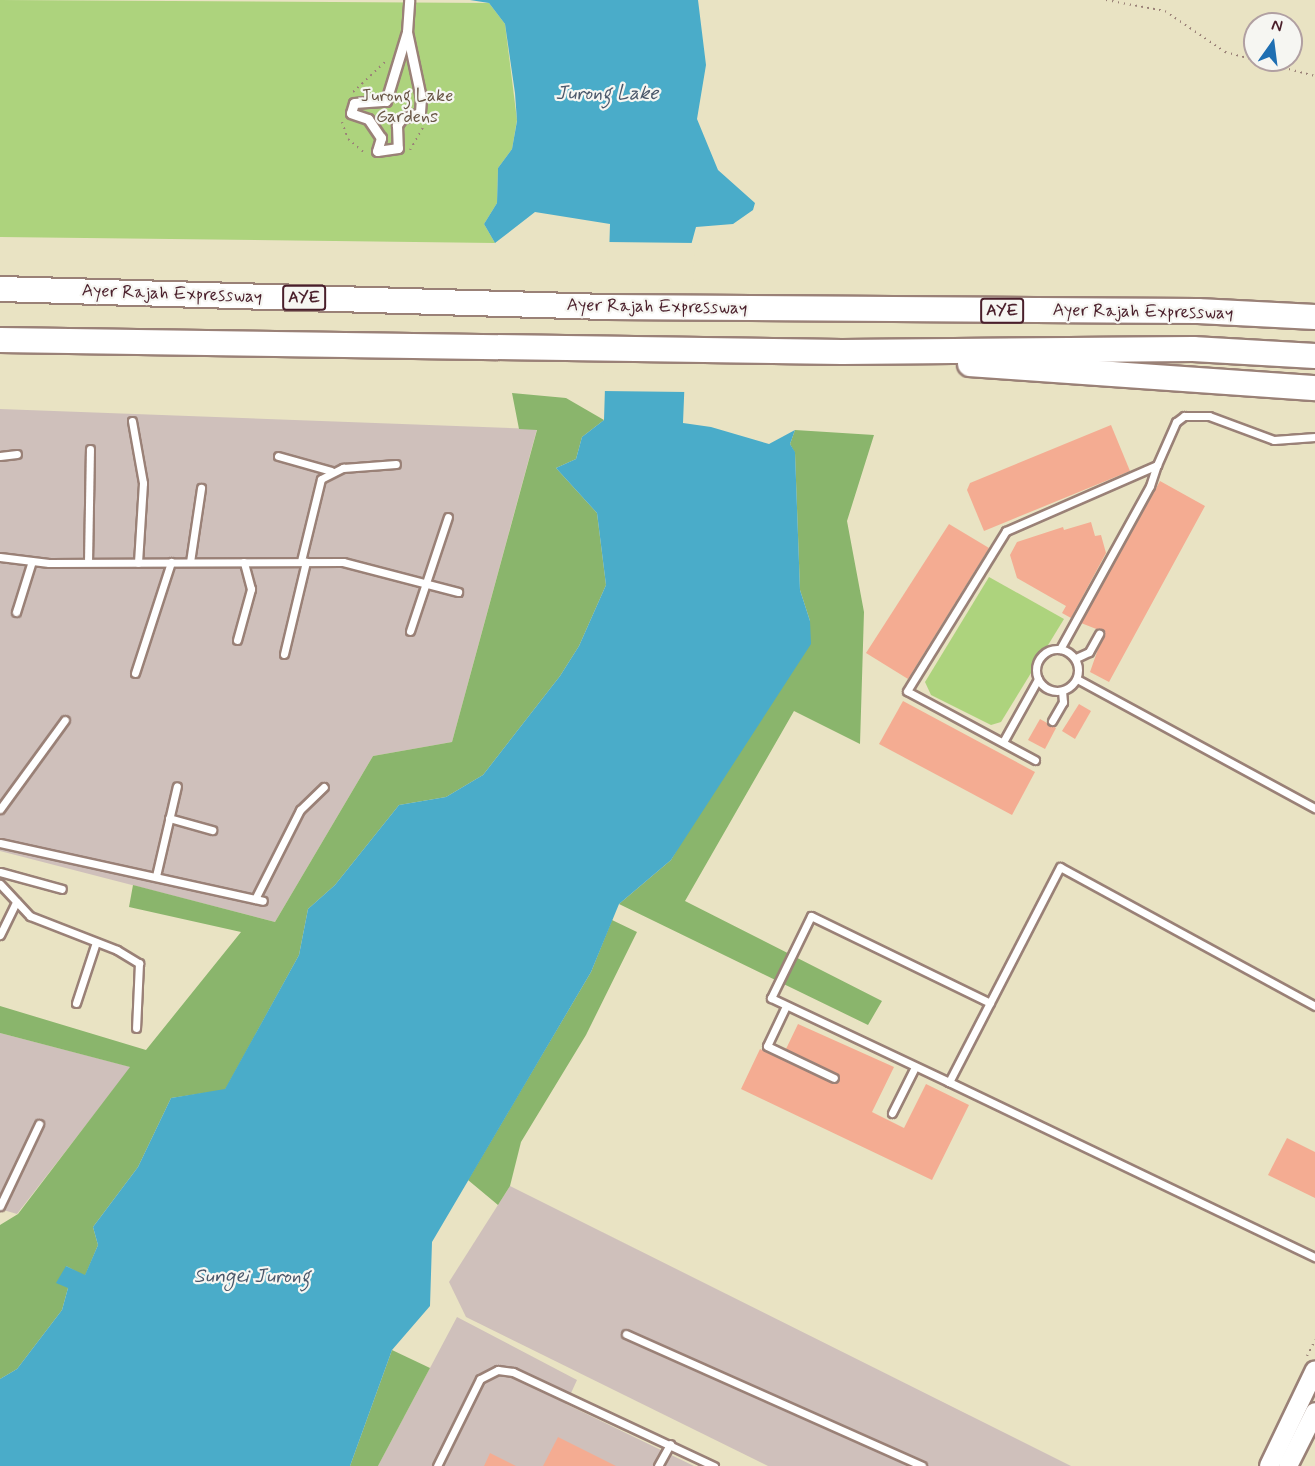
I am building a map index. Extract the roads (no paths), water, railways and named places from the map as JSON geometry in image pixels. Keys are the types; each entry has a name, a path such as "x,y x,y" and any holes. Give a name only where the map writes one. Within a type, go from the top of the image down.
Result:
{"highway":[{"name":"Ayer Rajah Expressway","path":"0,289 608,307 1198,311 1315,317"},
{"name":"Ayer Rajah Expressway","path":"0,340 842,352 1193,349 1315,356"},
{"path":"842,352 1039,371 1315,388"}],"main road":[{"path":"1269,1466 1315,1370"},
{"path":"1288,1466 1315,1412"}],"street":[{"path":"407,32 386,101 354,103 351,113 368,119 381,138 377,151 398,148 397,125 402,118 420,113 407,32 408,0"}],"lane":[{"path":"1003,742 1038,679 1040,657 1060,649 1150,486 1176,422 1197,413 1274,440 1315,436"},
{"path":"132,420 143,483 138,563"},
{"path":"88,562 90,448"},
{"path":"0,456 17,454"},
{"path":"278,456 331,471 396,464"},
{"path":"1035,760 907,691 1006,531 1157,465"},
{"path":"284,654 321,479 331,471"},
{"path":"190,562 201,488"},
{"path":"410,631 448,517"},
{"path":"0,557 32,561 138,563 343,562 458,592"},
{"path":"16,612 32,561"},
{"path":"135,673 171,562"},
{"path":"237,640 251,589 244,562"},
{"path":"1076,658 1089,652 1098,634"},
{"path":"1060,649 1076,658"},
{"path":"1076,658 1077,679"},
{"path":"1038,679 1046,688 1062,691 1077,679"},
{"path":"1077,679 1315,808"},
{"path":"1052,721 1063,702 1062,691"},
{"path":"0,808 65,720"},
{"path":"156,876 177,786"},
{"path":"255,899 300,810 324,787"},
{"path":"169,818 212,830"},
{"path":"0,843 263,901"},
{"path":"949,1082 1060,867 1315,1006"},
{"path":"0,872 62,889"},
{"path":"0,884 30,916 133,957 139,963 136,1028"},
{"path":"0,935 16,902"},
{"path":"990,1003 811,916 771,998 1315,1257"},
{"path":"76,1003 96,942"},
{"path":"786,1006 766,1047 834,1078"},
{"path":"892,1113 915,1067"},
{"path":"0,1206 39,1124"},
{"path":"626,1334 922,1466"},
{"path":"437,1466 480,1379 498,1370 513,1372 714,1466"},
{"path":"658,1466 670,1444"}],"water":[{"name":"Sungei Jurong","path":"470,0 698,0 706,65 697,119 718,170 755,203 753,210 733,224 696,227 690,249 683,423 711,427 769,444 795,430 790,444 795,452 800,590 810,621 811,644 671,860 619,904 591,972 432,1242 430,1306 392,1350 350,1466 0,1466 0,1379 17,1369 62,1310 68,1288 56,1283 66,1266 85,1275 98,1245 93,1227 138,1167 171,1098 225,1089 299,955 308,909 335,885 399,805 446,797 483,775 560,676 579,646 606,585 597,513 556,468 576,459 582,437 604,420 610,224 535,212 495,243 484,224 497,203 498,168 512,149 517,121 515,93 505,24 489,3"}],"water label":[{"name":"Jurong Lake","path":"607,93"}],"park label":[{"name":"Jurong Lake Gardens","path":"407,107"}]}
